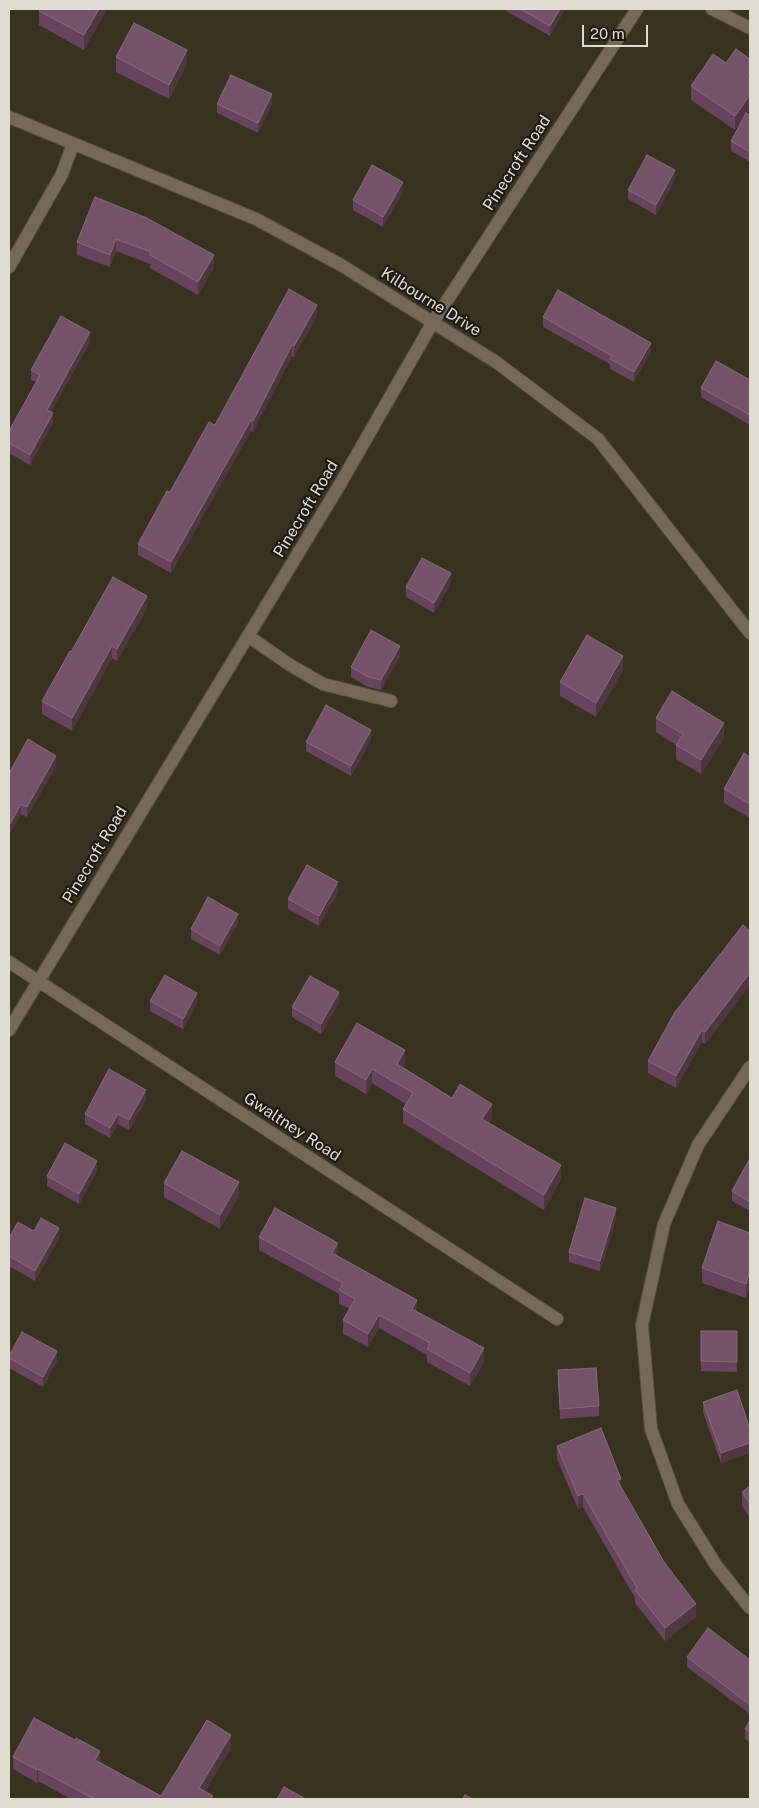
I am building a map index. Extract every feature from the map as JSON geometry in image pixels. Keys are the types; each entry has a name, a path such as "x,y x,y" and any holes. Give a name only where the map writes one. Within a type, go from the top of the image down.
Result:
{"street":[{"name":"Pinecroft Road","path":"9,1030 339,486 433,322 637,9"},
{"path":"712,9 750,28"},
{"name":"Kilbourne Drive","path":"9,117 256,219 341,265 496,362 598,439 750,633"},
{"path":"9,267 62,174 74,144"},
{"path":"248,636 290,665 323,684 391,701"},
{"name":"Gwaltney Road","path":"9,962 557,1319"},
{"path":"750,1067 698,1145 664,1224 642,1325 651,1429 678,1504 716,1565 750,1608"}],"building":[{"path":"40,9 99,9 84,35 39,11"},
{"path":"520,9 560,9 550,26"},
{"path":"134,23 187,50 169,85 116,57"},
{"path":"736,49 750,59 750,72 747,77 750,79 750,95 735,116 691,86 713,54 726,63"},
{"path":"231,75 272,94 258,123 217,104"},
{"path":"746,113 750,115 750,152 731,141"},
{"path":"647,155 675,170 656,205 628,190"},
{"path":"372,165 403,182 383,217 353,200"},
{"path":"95,197 147,218 214,255 198,282 150,255 151,252 116,239 110,255 77,242"},
{"path":"289,289 317,305 294,346 292,345 253,421 251,420 171,562 138,544 167,491 170,492 209,422 215,425"},
{"path":"558,290 651,343 634,372 610,359 612,356 543,317"},
{"path":"61,316 90,332 47,410 53,413 30,455 9,443 9,431 40,375 31,370"},
{"path":"716,361 750,380 750,415 701,388"},
{"path":"422,558 451,573 434,603 406,587"},
{"path":"113,577 147,596 117,649 112,646 72,718 42,701"},
{"path":"371,630 400,646 381,680 368,677 351,667"},
{"path":"587,635 623,656 596,703 560,682"},
{"path":"672,691 724,723 701,760 676,745 683,734 656,718"},
{"path":"326,705 371,730 351,766 306,742"},
{"path":"28,739 56,756 27,807 21,804 9,826 9,773"},
{"path":"744,753 750,757 750,804 724,789"},
{"path":"307,865 338,882 319,916 288,899"},
{"path":"208,897 238,914 220,946 191,929"},
{"path":"743,925 750,931 750,973 705,1032 702,1030 676,1076 648,1061 675,1012"},
{"path":"165,975 197,993 183,1019 150,1001"},
{"path":"310,976 339,992 321,1024 292,1007"},
{"path":"357,1023 405,1050 397,1064 452,1098 460,1084 492,1104 482,1119 561,1165 544,1195 403,1109 413,1093 372,1069 366,1080 335,1062"},
{"path":"109,1069 146,1090 129,1120 118,1114 110,1128 85,1114"},
{"path":"65,1143 97,1161 79,1194 47,1176"},
{"path":"182,1151 239,1182 220,1215 164,1183"},
{"path":"750,1161 750,1202 732,1191"},
{"path":"585,1198 616,1208 600,1261 569,1252"},
{"path":"275,1208 338,1243 332,1253 417,1300 412,1309 484,1348 470,1373 427,1349 430,1343 379,1315 368,1334 343,1320 355,1299 339,1290 343,1283 259,1237"},
{"path":"41,1218 59,1228 35,1271 9,1256 9,1238 18,1222 34,1231"},
{"path":"718,1221 750,1233 750,1270 746,1284 702,1268"},
{"path":"701,1331 737,1331 737,1362 701,1361"},
{"path":"22,1332 57,1351 43,1377 9,1358"},
{"path":"596,1368 599,1406 560,1409 558,1370"},
{"path":"737,1390 750,1429 750,1443 721,1453 703,1402"},
{"path":"601,1428 621,1479 617,1480 664,1562 696,1604 665,1628 635,1590 637,1588 583,1494 578,1496 557,1446"},
{"path":"750,1486 750,1504 742,1492"},
{"path":"708,1628 750,1660 750,1705 687,1657"},
{"path":"34,1718 100,1751 95,1760 161,1796 207,1720 231,1735 199,1788 213,1796 211,1799 94,1799 13,1757"},
{"path":"750,1720 750,1732 745,1729"},
{"path":"284,1787 306,1799 277,1799"},
{"path":"465,1795 473,1799 463,1799"}]}
